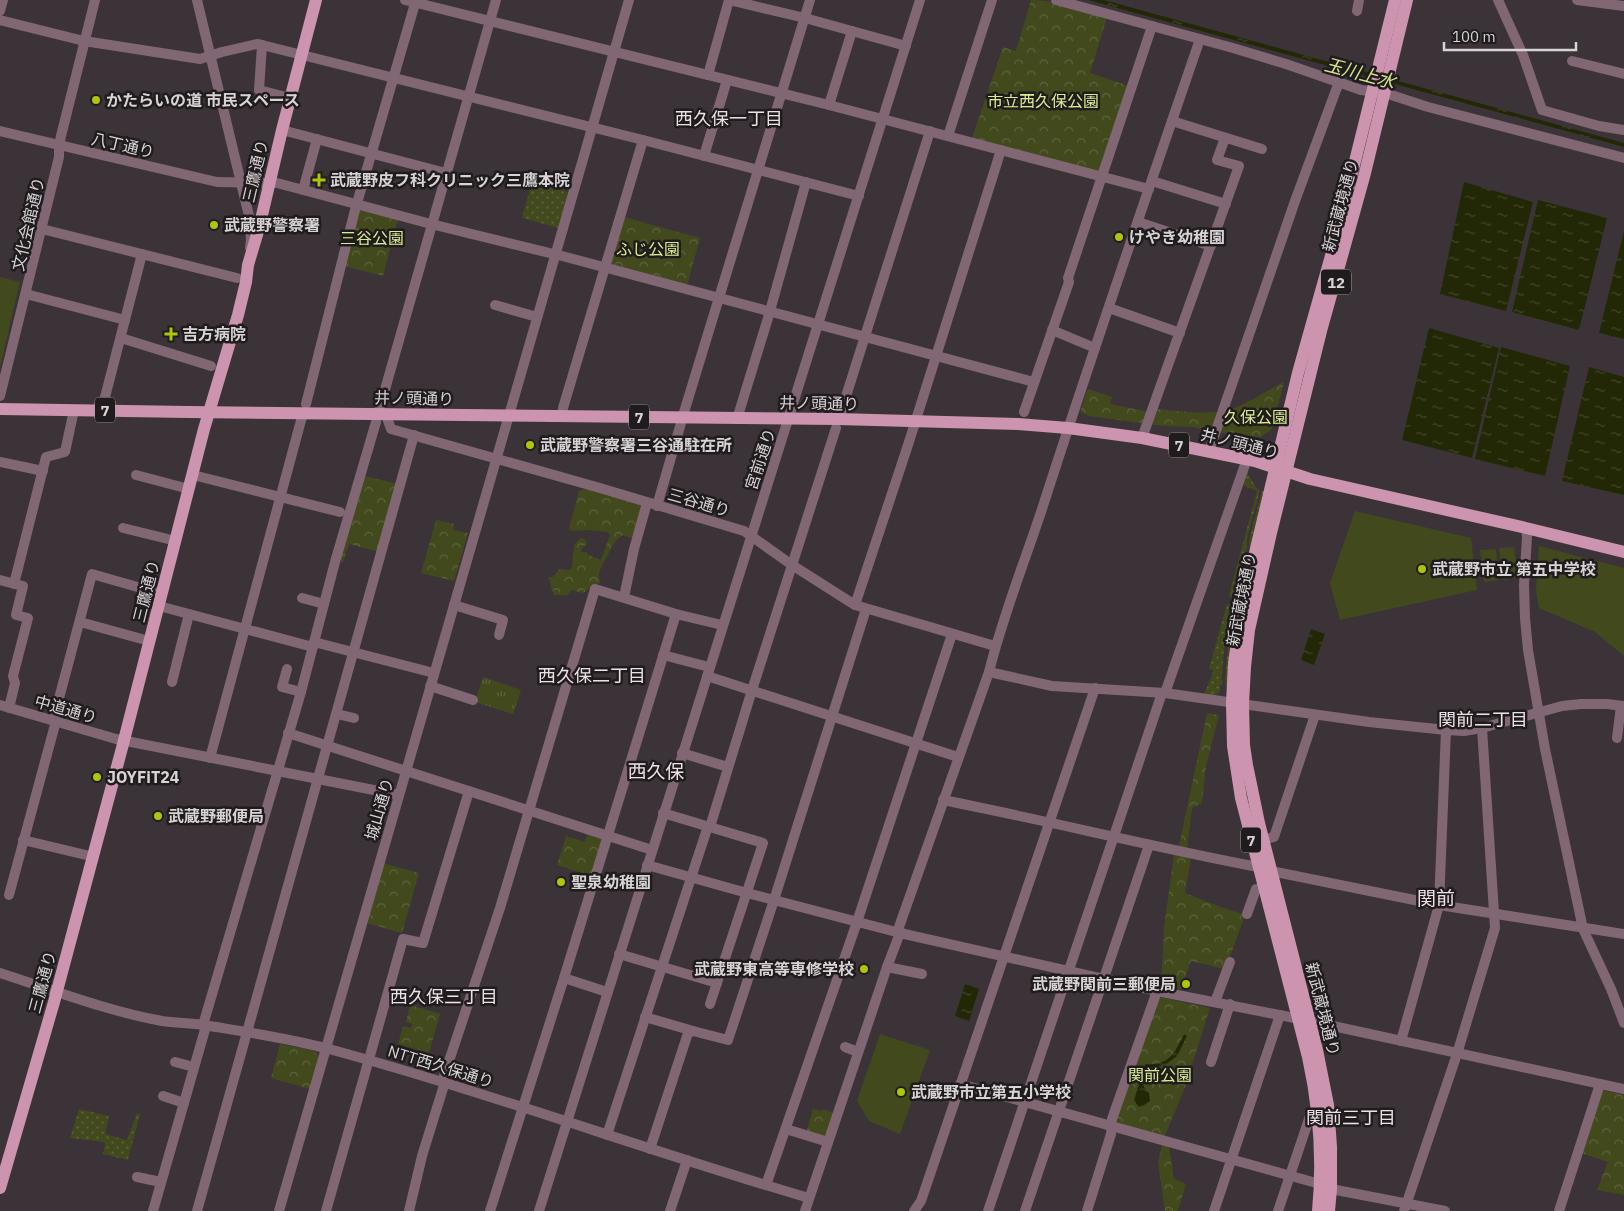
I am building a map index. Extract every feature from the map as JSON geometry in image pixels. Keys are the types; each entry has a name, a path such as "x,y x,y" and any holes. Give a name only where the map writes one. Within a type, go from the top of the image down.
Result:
{"main road":[{"name":"三鷹通り","path":"0,1188 56,992 124,740 192,475 238,315 248,265 316,0"},
{"name":"新武蔵境通り","path":"1385,69 1395,0"},
{"name":"新武蔵境通り","path":"1318,1211 1325,1186 1331,1147 1328,1105 1322,1070 1304,1020 1258,867 1244,813 1233,746 1249,630 1281,470 1364,177 1379,91 1407,0"},
{"name":"井ノ頭通り","path":"0,409 209,412 304,409 380,417 509,415 789,419 1018,424 1068,428 1142,438 1247,459 1310,479 1624,552"},
{"name":"新武蔵境通り","path":"1238,704 1247,765 1259,823 1304,1020"},
{"name":"新武蔵境通り","path":"1325,1186 1329,1211"}],"street":[{"path":"0,11 3,0"},
{"name":"文化会館通り","path":"0,396 42,229 59,157 59,146 95,0"},
{"path":"197,0 249,216 248,265"},
{"path":"153,1211 301,692 345,525 380,417 431,224 496,0"},
{"name":"城山通り","path":"280,1211 398,795 629,0"},
{"path":"708,75 729,0 805,18 906,46"},
{"path":"624,597 634,549 683,418 810,0"},
{"name":"宮前通り","path":"539,1211 920,0"},
{"path":"948,136 992,0"},
{"path":"1056,0 1277,61 1361,90 1379,91 1428,107 1624,158"},
{"path":"1357,11 1359,0"},
{"path":"1498,0 1523,55 1542,110 1598,126 1624,130"},
{"path":"1577,0 1624,6"},
{"path":"210,758 357,204 394,78 412,1 829,105 1101,176 1150,185 1226,204"},
{"path":"0,20 84,41 200,59 257,44 262,45 859,196"},
{"path":"1024,412 1069,282 1068,278 1101,176 1152,26"},
{"path":"829,105 852,31"},
{"path":"805,1211 900,933 899,927 988,672 1068,428 1200,39"},
{"path":"262,45 259,90 290,98"},
{"path":"1572,61 1624,74"},
{"path":"704,156 727,80"},
{"path":"1209,451 1295,201 1339,82"},
{"path":"1172,121 1262,150"},
{"path":"282,130 446,173"},
{"name":"八丁通り","path":"0,131 217,182 278,183 431,224 555,254 1034,382"},
{"path":"840,412 930,131"},
{"path":"1142,438 1239,166 1217,160 1225,138"},
{"path":"304,190 317,140"},
{"path":"562,416 643,140"},
{"path":"855,605 1002,150"},
{"path":"737,419 770,312 806,182"},
{"path":"1138,222 1211,246"},
{"path":"42,229 237,278"},
{"path":"104,401 142,254"},
{"path":"26,294 125,320"},
{"path":"495,305 537,317"},
{"path":"1109,308 1180,333"},
{"path":"1052,330 1095,348"},
{"path":"121,338 211,366"},
{"path":"14,584 46,457 65,452 74,410"},
{"name":"三谷通り","path":"380,417 391,429 744,531 855,605 995,646"},
{"path":"607,1135 709,826 836,428"},
{"path":"197,1211 414,436"},
{"path":"988,1211 1163,693 1247,459"},
{"path":"0,462 43,471"},
{"path":"136,475 189,489"},
{"path":"192,475 340,512"},
{"path":"123,528 168,539"},
{"path":"1526,528 1525,618 1528,650 1539,713 1584,929 1624,1023"},
{"path":"9,894 92,574 155,592"},
{"path":"0,580 23,586 16,614 28,618 13,676 15,682 4,706"},
{"path":"409,1211 443,1082 500,908 595,589 676,614 722,625"},
{"path":"302,598 324,604"},
{"path":"454,605 507,621 499,635"},
{"path":"159,606 244,629 355,651 434,673"},
{"path":"645,1017 728,1040 866,609"},
{"path":"172,682 190,614"},
{"path":"490,1211 676,614"},
{"path":"80,622 142,639"},
{"path":"766,1185 857,922 952,634"},
{"path":"663,655 708,671 752,690 958,757"},
{"path":"287,668 282,687 301,692"},
{"path":"988,672 1052,686 1163,693 1369,722 1464,731 1482,728 1562,706 1607,704 1622,706 1617,738"},
{"path":"430,686 473,700"},
{"path":"914,1211 921,1201 1095,688"},
{"name":"中道通り","path":"4,706 124,740 398,795"},
{"path":"337,714 354,718"},
{"path":"1270,838 1274,837 1315,715"},
{"path":"1406,1207 1495,928 1482,728"},
{"path":"1401,1041 1439,905 1446,730"},
{"path":"288,733 652,850"},
{"path":"682,753 728,767"},
{"path":"326,1211 403,938 423,943 469,791"},
{"path":"943,800 1114,836 1182,853 1258,867"},
{"path":"663,813 763,843 710,1004"},
{"path":"23,840 86,855"},
{"path":"1026,1211 1149,845"},
{"path":"647,864 857,922 1004,957 1624,1089"},
{"path":"1271,871 1439,905 1624,934"},
{"path":"1247,914 1256,890"},
{"path":"619,954 717,983"},
{"path":"1215,1002 1230,962"},
{"path":"887,967 922,974"},
{"name":"NTT西久保通り","path":"0,974 110,1008 162,1021 284,1038 369,1060 809,1198"},
{"path":"564,978 607,992"},
{"path":"1087,1211 1112,1126 1112,1119 1157,991"},
{"path":"1211,1062 1230,1004"},
{"path":"1214,1211 1280,1015"},
{"path":"650,1149 688,1033 693,1031"},
{"path":"844,1047 858,1052"},
{"path":"175,1062 194,1067"},
{"path":"960,1084 1325,1186 1406,1207 1445,1211"},
{"path":"1559,1211 1600,1084"},
{"path":"164,1096 184,1103"},
{"path":"1278,1211 1310,1116"},
{"path":"786,1129 828,1142"},
{"path":"670,1211 687,1160"},
{"path":"137,1177 161,1182"}],"green space":[{"name":"市立西久保公園","path":"1031,0 1060,4 1107,17 1090,73 1129,86 1100,170 1097,171 972,138 1003,47 1016,51"},
{"path":"532,182 568,192 558,228 522,218"},
{"name":"三谷公園","path":"363,210 398,218 383,276 344,266 358,212"},
{"name":"ふじ公園","path":"624,217 700,238 687,286 612,265 611,260"},
{"path":"0,277 20,282 0,367"},
{"name":"久保公園","path":"1284,382 1272,429 1261,437 1229,434 1192,427 1163,426 1089,416 1080,412 1088,389 1112,397 1110,404 1149,412 1157,409 1207,413 1224,411 1239,406"},
{"path":"1247,473 1257,489 1260,490 1234,598 1229,596 1257,491 1243,485"},
{"path":"361,475 398,484 379,552 349,544 343,562 337,561"},
{"path":"588,488 643,506 634,539 623,535 616,540 599,573 600,583 583,593 571,590 568,595 554,595 548,577 553,577 559,569 569,570 572,568 574,545 580,538 585,539 587,544 582,548 581,552 586,552 601,560 610,535 608,532 571,531 569,529 579,491"},
{"path":"1262,491 1265,491 1228,685 1225,685 1227,652 1233,620 1247,555 1250,550 1249,539"},
{"path":"1355,511 1471,538 1477,590 1340,620 1330,583"},
{"path":"436,520 454,524 453,530 468,533 454,581 421,573"},
{"path":"1539,546 1624,568 1624,656 1595,632 1539,608 1536,591"},
{"path":"1514,547 1518,578 1503,580 1499,548"},
{"path":"1496,549 1499,580 1484,582 1480,550"},
{"path":"1227,604 1232,606 1225,645 1222,685 1220,685 1220,691 1214,697 1204,695 1213,672 1213,670 1209,669"},
{"path":"483,677 521,690 513,714 475,702"},
{"path":"1207,713 1219,715 1206,766 1202,803 1192,808 1187,848 1179,846"},
{"path":"588,832 602,837 603,841 592,876 557,865 566,836 585,842"},
{"path":"1174,854 1191,858 1185,893 1245,915 1224,969 1191,961 1181,989 1161,986 1164,928"},
{"path":"383,863 419,873 402,933 366,923"},
{"name":"関前公園","path":"1160,998 1210,1008 1185,1087 1164,1138 1118,1124 1117,1119"},
{"path":"410,1005 440,1014 429,1053 398,1044 403,1026 411,1028 412,1024 406,1022"},
{"path":"880,1034 930,1050 900,1134 869,1121 857,1101"},
{"path":"280,1044 314,1051 319,1056 310,1089 271,1078"},
{"path":"1602,1090 1624,1095 1624,1195 1597,1190 1608,1162 1581,1153"},
{"path":"79,1109 109,1116 105,1134 127,1140 137,1113 140,1114 128,1160 103,1154 104,1142 70,1138"},
{"path":"813,1109 821,1111 822,1109 834,1113 826,1138 806,1133"},
{"path":"1162,1145 1169,1147 1174,1179 1186,1184 1178,1211 1165,1211 1158,1162"}],"water":[{"name":"玉川上水","path":"1088,0 1104,0 1624,143 1624,147"},
{"path":"1464,182 1533,202 1506,311 1440,294"},
{"path":"1538,200 1607,218 1579,330 1512,312"},
{"path":"1624,231 1624,339 1599,333"},
{"path":"1429,328 1499,348 1472,458 1402,440"},
{"path":"1501,347 1570,366 1545,476 1475,459"},
{"path":"1589,367 1624,377 1624,495 1562,481"},
{"path":"1311,629 1325,634 1314,665 1301,660"},
{"path":"965,984 979,989 969,1021 955,1016"},
{"path":"1184,1034 1187,1036 1177,1056 1165,1065 1148,1068 1143,1084 1149,1093 1150,1101 1141,1107 1138,1106 1134,1100 1145,1065 1161,1063 1166,1060 1174,1052"}],"place":[{"name":"かたらいの道 市民スペース","path":"96,100"},
{"name":"武蔵野皮フ科クリニック三鷹本院","path":"319,180"},
{"name":"武蔵野警察署","path":"214,225"},
{"name":"けやき幼稚園","path":"1119,237"},
{"name":"吉方病院","path":"171,334"},
{"name":"武蔵野警察署三谷通駐在所","path":"530,445"},
{"name":"武蔵野市立 第五中学校","path":"1422,569"},
{"name":"JOYFiT24","path":"97,777"},
{"name":"武蔵野郵便局","path":"158,816"},
{"name":"聖泉幼稚園","path":"561,882"},
{"name":"武蔵野東高等専修学校","path":"864,969"},
{"name":"武蔵野関前三郵便局","path":"1186,984"},
{"name":"武蔵野市立第五小学校","path":"901,1092"}],"district":[{"name":"西久保一丁目","path":"729,118"},
{"name":"西久保二丁目","path":"592,675"},
{"name":"関前二丁目","path":"1483,719"},
{"name":"西久保","path":"656,771"},
{"name":"関前","path":"1436,898"},
{"name":"西久保三丁目","path":"444,996"},
{"name":"関前三丁目","path":"1351,1117"}]}
